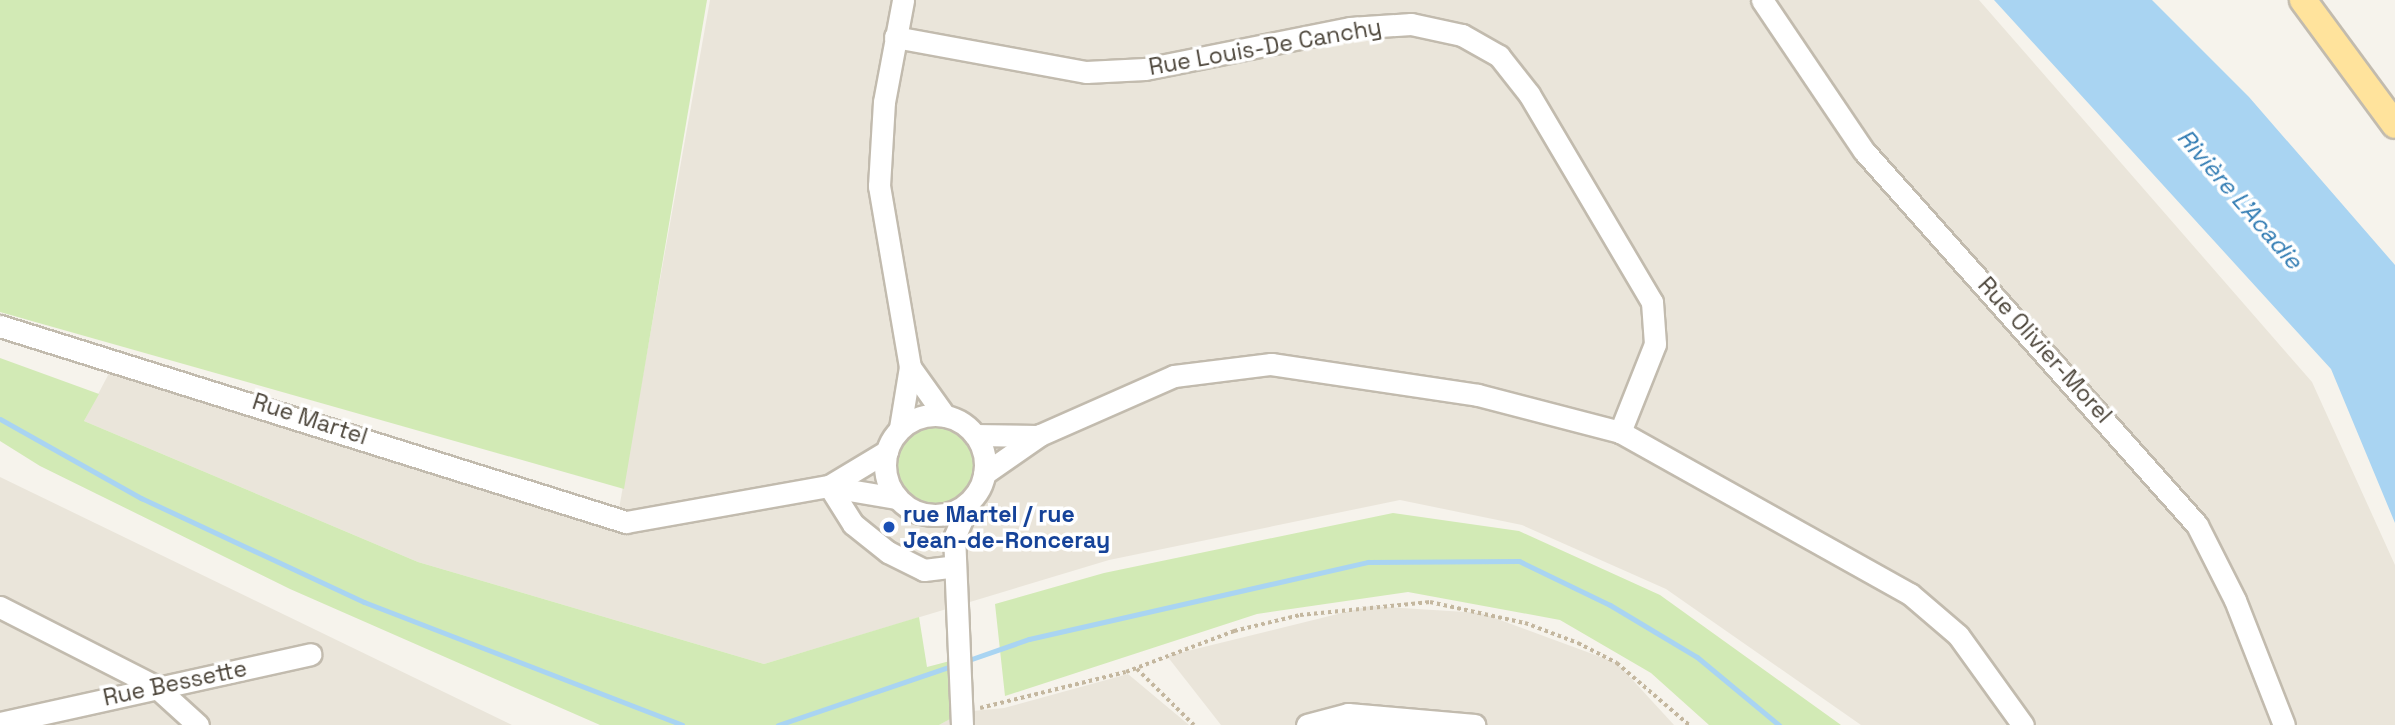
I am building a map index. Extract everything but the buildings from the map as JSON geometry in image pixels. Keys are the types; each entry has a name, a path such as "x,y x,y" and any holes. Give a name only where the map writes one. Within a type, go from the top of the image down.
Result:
{"main road":[{"path":"2303,0 2395,125"}],"street":[{"path":"897,498 886,476 887,451 900,428 910,367 879,186 895,37 902,0"},
{"name":"Rue Olivier-Morel","path":"1762,0 1864,150 2185,508 2231,591 2282,724"},
{"name":"Rue Louis-De Canchy","path":"895,37 1086,72 1145,69 1350,28 1410,24 1462,35 1499,55 1529,94 1652,302 1655,344 1620,432"},
{"name":"Rue Martel","path":"0,326 617,520 658,521 828,486"},
{"path":"962,718 955,566 956,528 984,474 1040,435 1174,376 1271,364 1464,392 1620,432 1910,594 1958,635 2023,725"},
{"path":"910,367 945,416 975,435 1040,435"},
{"path":"900,428 922,416 945,416"},
{"path":"975,435 984,474"},
{"path":"828,486 887,451"},
{"path":"828,486 897,498 919,514 955,566"},
{"path":"828,486 853,524 888,552 925,570 955,566"},
{"path":"919,514 940,516 969,503"},
{"path":"0,607 155,686 198,725"},
{"name":"Rue Bessette","path":"0,723 155,686 310,654"},
{"path":"1307,725 1348,714 1475,725"}],"path":[{"path":"962,718 1137,669 1234,631 1300,615 1430,602 1525,623 1578,643 1617,663 1689,725"},
{"path":"1137,669 1194,725"}],"shaded area":[{"path":"710,0 1979,0 2312,382 2395,565 2395,725 1861,725 1666,589 1522,525 1400,500 1109,560 764,664 418,562 84,421 116,360 617,520"},
{"path":"0,477 512,725 0,725"},
{"path":"1370,606 1481,613 1617,663 1674,725 1221,725 1167,656"},
{"path":"1128,674 1189,725 939,725 962,712 1004,708"}],"green space":[{"path":"0,0 707,0 624,489 0,312"},
{"path":"0,358 99,394 84,421 418,562 764,664 919,617 927,667 950,661 952,718 939,725 600,725 290,589 40,466 0,441"},
{"path":"938,422 954,425 968,434 977,448 980,464 977,480 968,494 954,503 938,506 922,503 908,494 899,480 896,464 899,448 908,434 922,425"},
{"path":"1393,513 1519,531 1660,595 1841,725 1709,725 1651,673 1560,620 1408,592 1257,614 1005,696 995,604 1104,573"}],"water":[{"name":"Rivière L'Acadie","path":"1994,0 2152,0 2249,97 2395,265 2395,523 2331,369"}],"waterway":[{"path":"0,419 141,498 364,602 682,725"},
{"path":"963,662 1029,639 1368,562 1519,561 1610,605 1697,657 1779,725"},
{"path":"778,725 954,665"}],"place":[{"name":"rue Martel / rue Jean-de-Ronceray","path":"889,527"}]}
